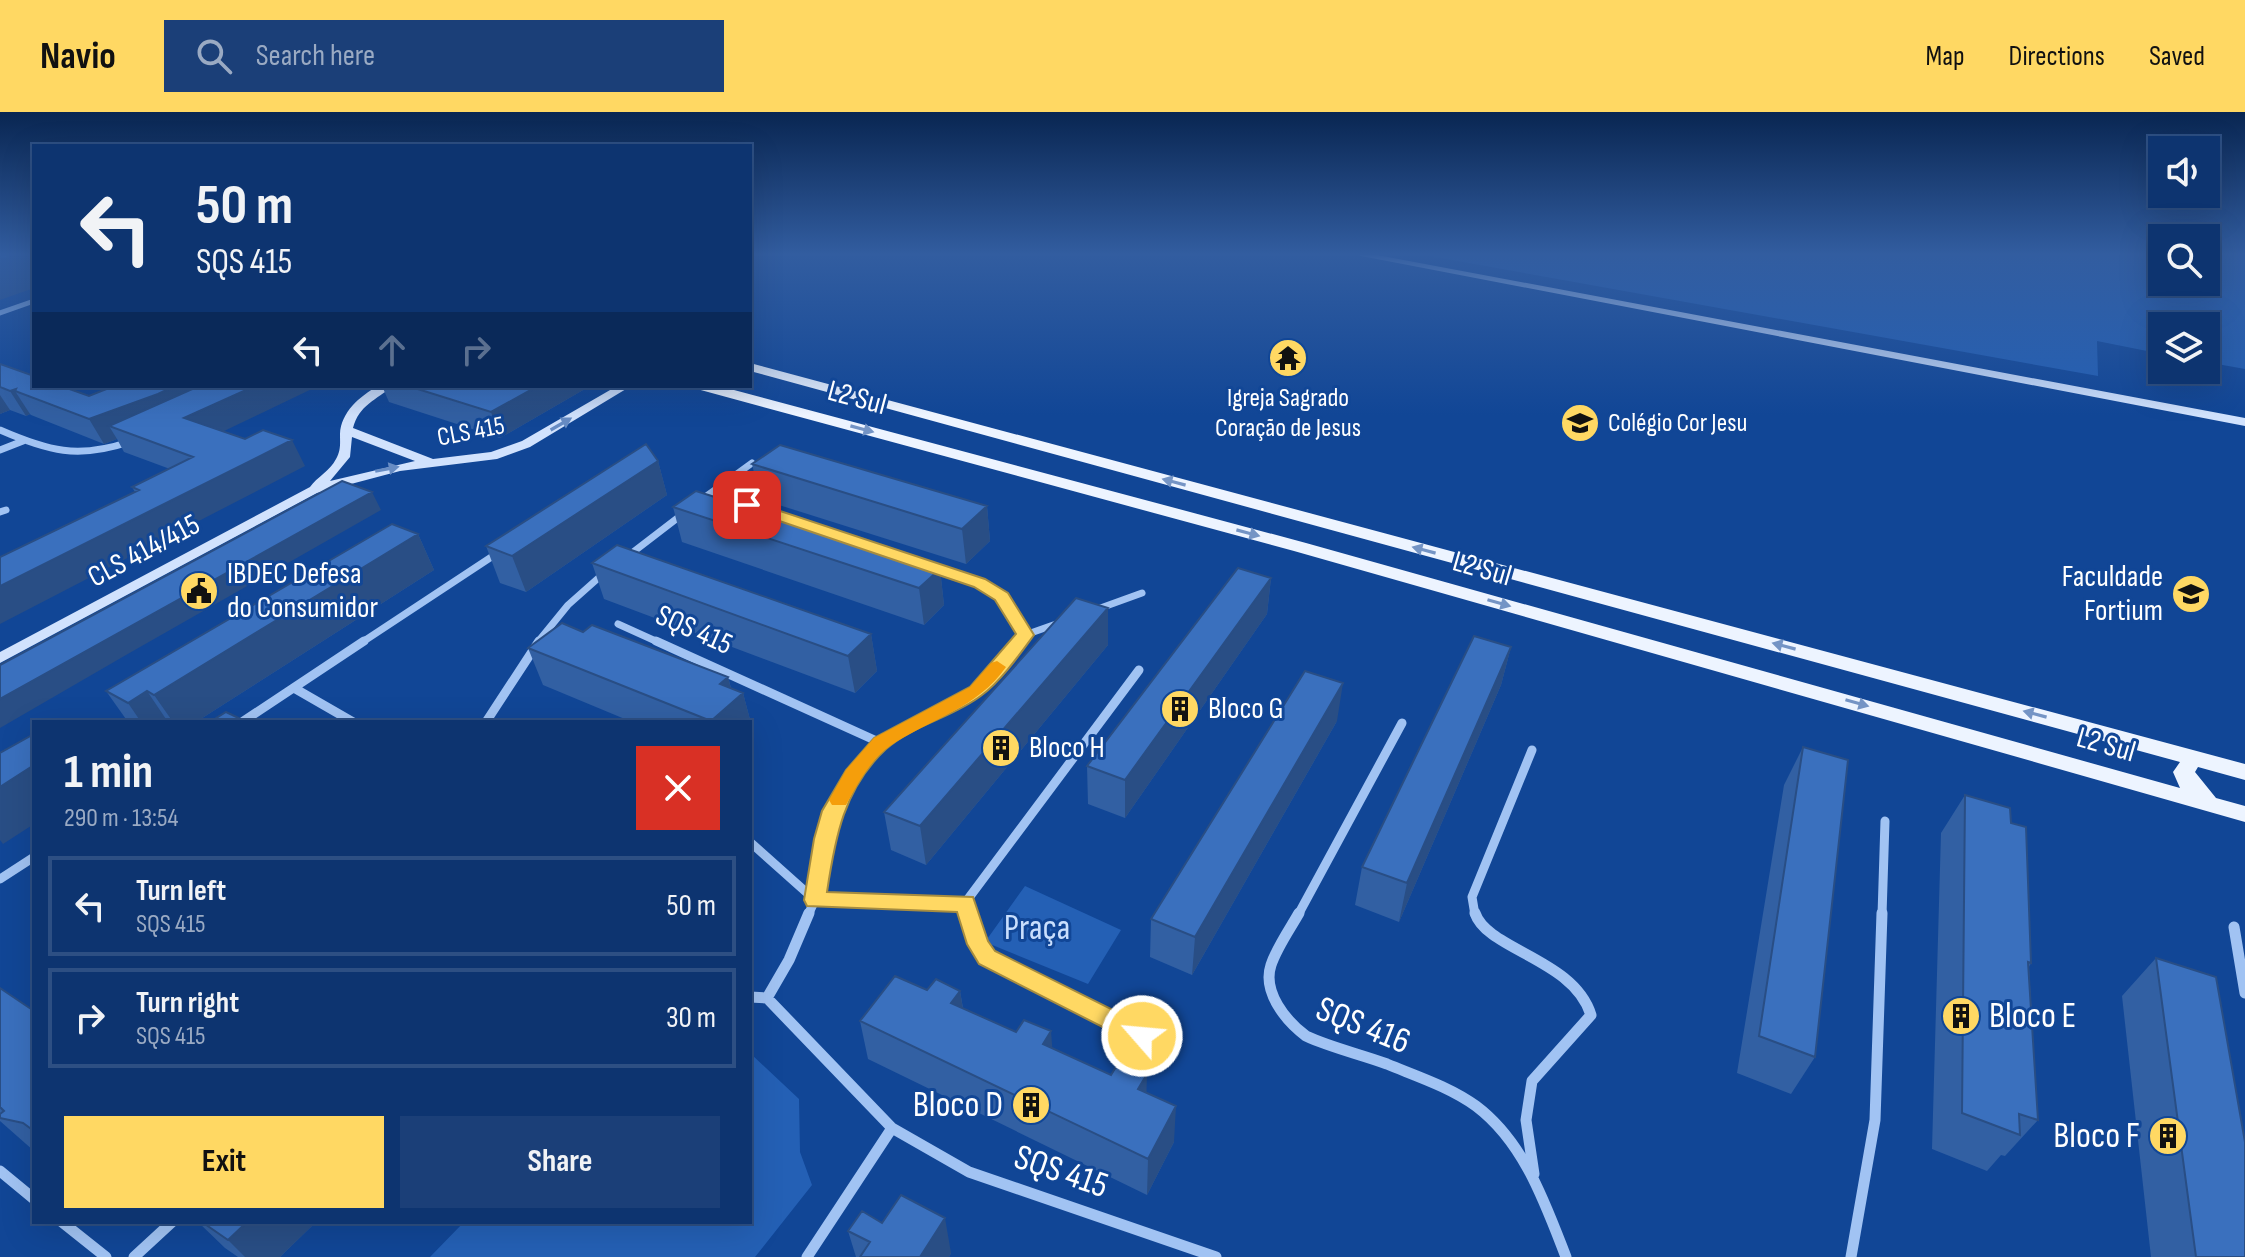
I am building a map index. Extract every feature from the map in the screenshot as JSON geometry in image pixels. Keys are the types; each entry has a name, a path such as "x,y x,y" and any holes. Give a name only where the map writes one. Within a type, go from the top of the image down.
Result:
{"main road":[{"name":"L2 Sul","path":"752,368 2245,772"},
{"path":"787,408 810,399 822,387"},
{"name":"L2 Sul","path":"710,388 1361,564 2245,814"},
{"path":"2193,758 2184,772 2187,781 2208,803"}],"street":[{"path":"1646,308 2245,422"},
{"path":"312,490 338,467 347,450 346,430 354,409 362,400 383,388"},
{"name":"CLS 415","path":"312,490 366,474 493,456 526,444 622,388"},
{"path":"0,430 58,453 74,455 107,450 142,436"},
{"path":"346,430 433,464"},
{"path":"0,450 24,441"},
{"path":"487,720 554,618 576,594 752,463"},
{"name":"CLS 414/415","path":"0,658 312,490"},
{"path":"747,505 892,554"},
{"path":"245,720 514,542"},
{"path":"921,563 980,583 1002,597 1025,635"},
{"path":"1084,614 1142,593"},
{"path":"752,997 767,998 789,960 815,900 824,839 832,811 853,775 881,743 976,691 1025,635 1069,619"},
{"name":"SQS 415","path":"618,624 881,743"},
{"path":"965,903 1139,670"},
{"path":"294,688 350,720"},
{"name":"SQS 416","path":"1402,723 1270,967 1270,983 1277,1008 1291,1026 1319,1043 1385,1064 1474,1105 1506,1133 1534,1178 1566,1257"},
{"path":"1532,750 1472,897 1476,918 1488,930 1569,980 1586,999 1591,1015 1583,1027 1539,1070 1527,1092 1525,1120 1534,1178"},
{"path":"1851,1257 1875,1120 1885,821"},
{"path":"752,844 815,900 965,903"},
{"path":"0,879 32,858"},
{"path":"965,903 978,944 987,958 1142,1036"},
{"path":"2234,927 2245,993"},
{"name":"SQS 415","path":"767,998 892,1128 969,1172 1216,1257"},
{"path":"807,1257 892,1128"},
{"path":"0,1171 32,1197"},
{"path":"65,1224 106,1257"},
{"path":"134,1257 170,1224"}],"green space":[{"path":"1722,308 2245,308 2245,369 2220,365 2220,312 2148,312 2148,351 2097,341 2098,376"},
{"name":"Praça","path":"1025,886 1121,930 1088,984 985,942"},
{"path":"752,1055 799,1099 800,1152 812,1185 755,1257 430,1257 462,1224 752,1224"}],"building":[{"path":"0,364 32,375 32,388 67,388 89,396 109,388 171,388 89,419 16,389 10,391 0,387"},
{"path":"194,388 251,388 184,418 245,439 263,430 292,440 0,586 0,557 139,490 132,487 193,457 109,426"},
{"path":"414,388 534,388 491,412"},
{"path":"646,444 658,461 512,556 486,546"},
{"path":"780,445 987,506 962,529 752,464"},
{"path":"342,481 372,492 0,699 0,665"},
{"path":"696,491 940,569 919,588 673,507"},
{"path":"392,524 418,534 154,695 147,691 128,703 106,691"},
{"path":"617,545 871,634 848,656 592,563"},
{"path":"1238,568 1271,578 1125,780 1087,766"},
{"path":"1076,598 1108,608 920,826 884,812"},
{"path":"562,623 583,632 592,625 728,677 720,684 743,693 708,720 528,648"},
{"path":"1474,636 1511,647 1407,883 1362,867"},
{"path":"1305,671 1343,683 1195,937 1151,919"},
{"path":"226,712 243,720 213,720"},
{"path":"32,735 32,766 0,787 0,753"},
{"path":"1803,747 1848,760 1815,1057 1759,1036"},
{"path":"1965,795 2010,808 2011,823 2026,827 2031,963 2028,962 2038,1120 2019,1114 2020,1135 1962,1113"},
{"path":"2156,958 2216,977 2245,1142 2245,1257 2196,1257"},
{"path":"895,976 927,990 936,979 960,991 951,1003 1016,1032 1024,1020 1051,1031 1043,1044 1111,1075 1119,1062 1147,1074 1138,1089 1176,1106 1148,1159 860,1021"},
{"path":"0,988 32,1010 32,1130 23,1123 0,1118 4,1111 0,1107"},
{"path":"901,1195 945,1218 920,1257 860,1257 870,1242 848,1231 862,1211 882,1223"},
{"path":"205,1224 245,1224 228,1240"}],"slow traffic":[{"path":"839,800 853,775 881,743 976,691 997,667"}],"place":[{"name":"Igreja Sagrado Coração de Jesus","path":"1288,358"},
{"name":"Colégio Cor Jesu","path":"1580,423"},
{"name":"IBDEC Defesa do Consumidor","path":"199,591"},
{"name":"Faculdade Fortium","path":"2191,594"},
{"name":"Bloco G","path":"1180,709"},
{"name":"Bloco H","path":"1001,748"},
{"name":"Bloco E","path":"1961,1016"},
{"name":"Bloco D","path":"1031,1105"},
{"name":"Bloco F","path":"2168,1136"}],"route":[{"path":"747,505 980,583 1002,597 1025,635 976,691 881,743 853,775 832,811 824,839 815,900 965,903 978,944 987,958 1142,1036"}]}
